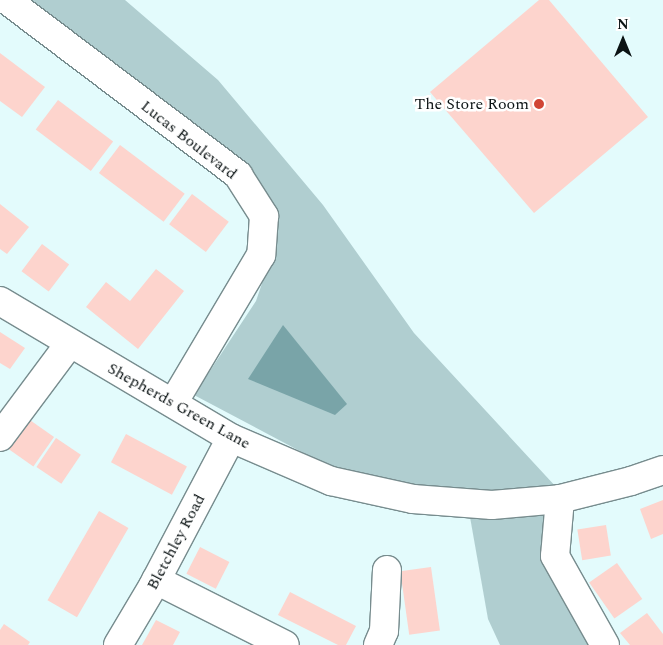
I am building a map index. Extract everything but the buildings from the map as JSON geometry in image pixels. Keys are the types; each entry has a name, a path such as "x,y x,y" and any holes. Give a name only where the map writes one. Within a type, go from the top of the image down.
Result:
{"street":[{"name":"Lucas Boulevard","path":"6,0 238,175 264,216 261,255 173,403"},
{"name":"Shepherds Green Lane","path":"0,301 231,438 331,481 414,499 492,505 560,499 631,481 663,470"},
{"path":"0,437 70,343"},
{"name":"Bletchley Road","path":"118,645 156,580 231,438"},
{"path":"560,499 556,556 605,645"},
{"path":"378,645 384,631 387,570"},
{"path":"156,580 285,645"}],"shaded area":[{"path":"28,0 125,0 218,80 323,205 414,333 557,488 487,492 405,486 328,466 194,395 256,301 270,260 253,175"},
{"path":"283,325 347,404 335,415 248,379"},
{"path":"547,510 593,645 500,645 488,619 470,517"}],"place":[{"name":"The Store Room","path":"539,104"}]}
